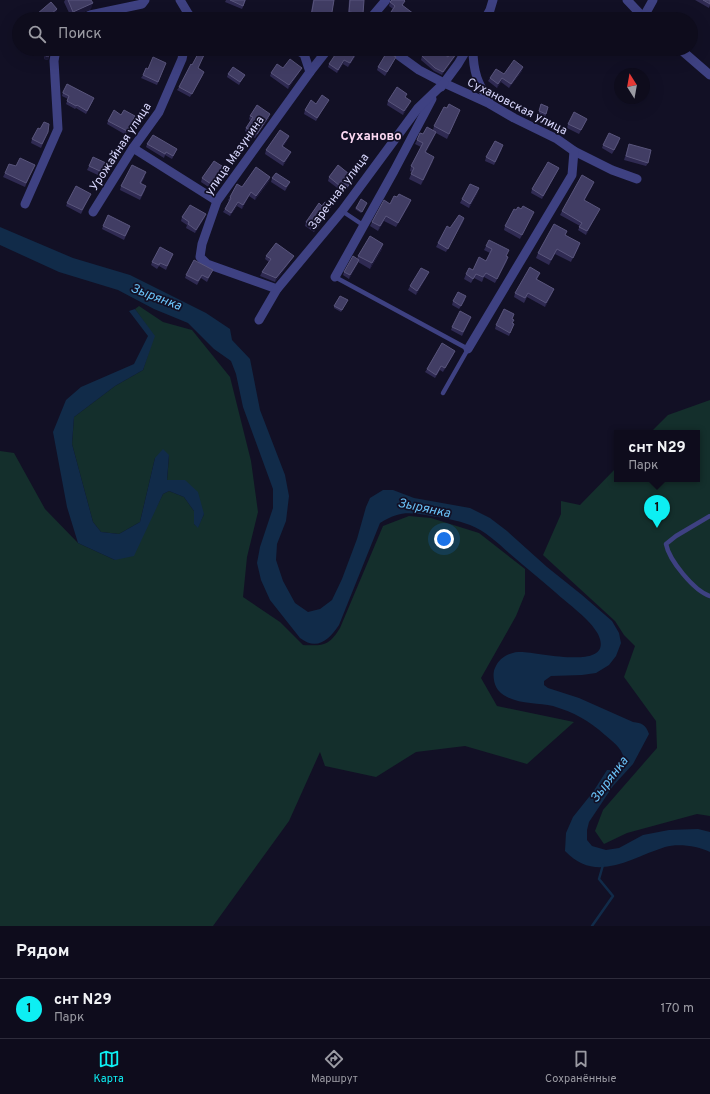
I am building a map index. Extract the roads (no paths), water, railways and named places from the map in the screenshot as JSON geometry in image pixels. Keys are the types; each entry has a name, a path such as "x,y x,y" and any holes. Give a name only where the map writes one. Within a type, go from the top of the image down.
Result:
{"street":[{"path":"104,12 142,4 145,0"},
{"path":"180,0 187,12"},
{"path":"376,12 386,0"},
{"path":"489,12 493,0"},
{"path":"627,0 638,12"},
{"path":"647,12 653,0"},
{"path":"25,204 58,129 55,56"},
{"name":"Урожайная улица","path":"93,212 133,148 160,112 183,56"},
{"path":"305,56 310,72"},
{"name":"улица Мазунина","path":"277,289 207,264 200,257 202,244 217,201 323,56"},
{"name":"Сухановская улица","path":"400,56 419,70 490,104 514,118 557,139 574,151 612,170 637,179"},
{"name":"Заречная улица","path":"334,277 394,171 429,103 463,56"},
{"path":"473,56 473,64 478,84 490,104"},
{"path":"688,56 710,75"},
{"name":"Заречная улица","path":"259,320 277,289 342,210 418,108 444,83"},
{"path":"133,148 217,201"},
{"path":"468,349 572,175 574,151"}],"lane":[{"path":"342,210 363,225"},
{"path":"334,277 468,349 443,393"},
{"path":"710,516 676,536 666,544 667,551 689,581 704,594 710,596"}],"water":[{"name":"Зырянка","path":"0,227 73,258 130,275 206,313 230,329 232,340 250,359 260,410 285,475 289,496 286,521 277,544 276,560 283,581 295,603 308,612 320,609 332,600 342,579 357,539 370,498 383,490 393,490 414,498 470,508 490,518 612,621 619,633 621,643 616,656 609,665 596,673 551,676 544,681 544,685 548,688 579,698 633,722 641,724 646,728 649,734 633,764 613,786 589,822 587,840 592,846 606,850 619,848 643,835 669,830 698,829 710,832 710,852 700,848 676,845 665,847 614,866 601,867 589,866 577,861 565,851 566,833 573,817 593,792 607,770 613,770 618,767 624,758 623,754 616,745 599,730 574,714 553,706 517,701 503,695 495,685 494,670 501,659 507,655 518,652 555,656 585,657 596,653 601,646 598,634 590,623 578,612 495,541 475,527 450,519 410,513 393,516 380,523 339,625 327,639 317,644 306,642 300,638 270,600 261,580 257,563 260,547 273,508 273,489 243,407 236,374 231,361 214,349 188,323 154,309 118,290 59,272 0,245"},
{"path":"135,309 155,336 143,370 115,386 74,417 72,444 93,522 101,532 119,534 140,522 155,458 163,449 169,455 167,480 185,480 198,492 204,514 198,528 194,524 194,511 184,497 169,491 163,494 134,556 115,560 78,543 67,507 53,432 66,400 81,387 134,364 148,336 129,311"}],"waterway":[{"path":"592,926 613,896 599,879 603,865"}],"place":[{"name":"снт N29","path":"657,528"}],"district":[{"name":"Суханово","path":"371,137"}]}
